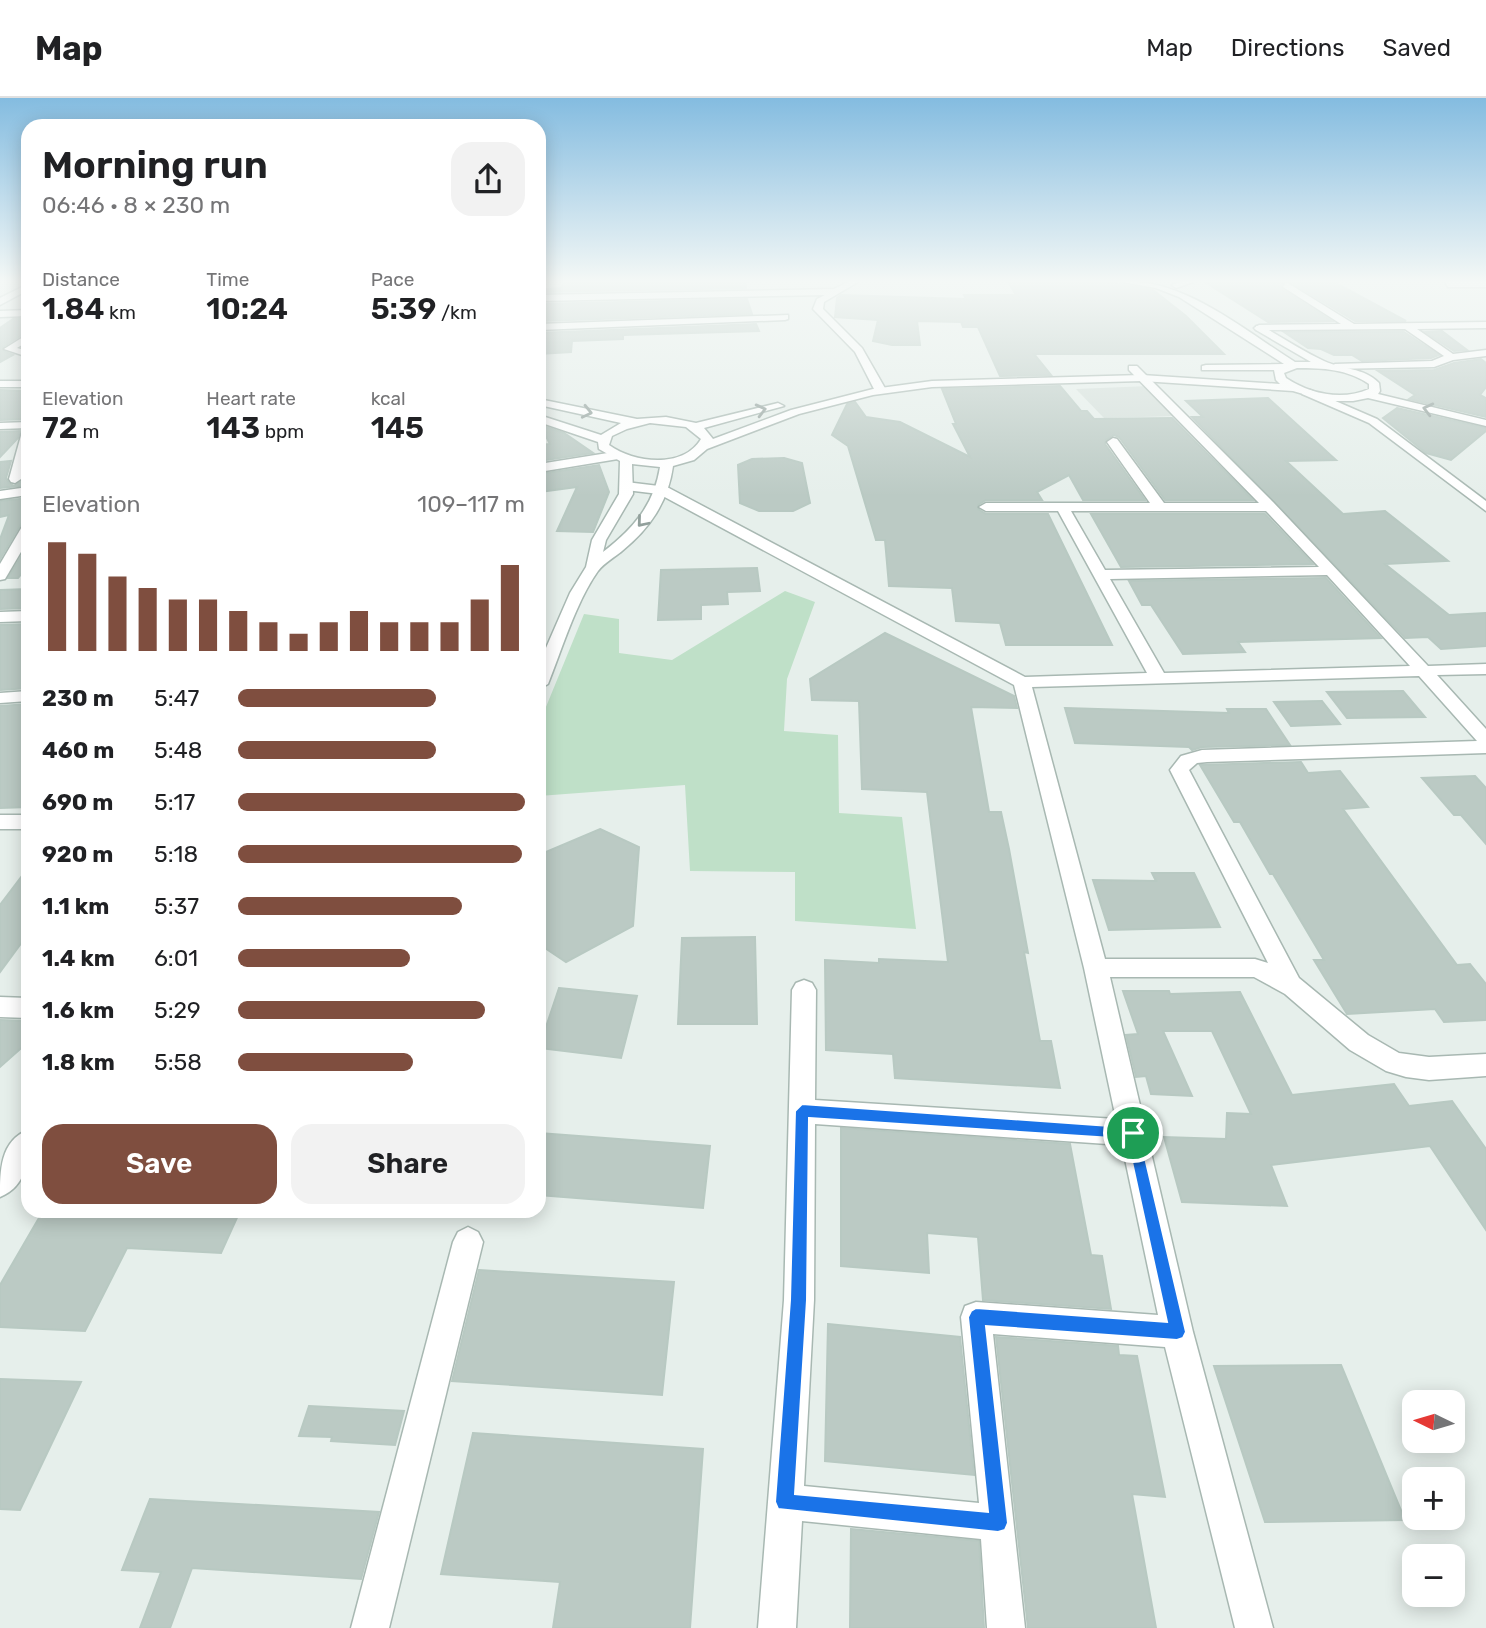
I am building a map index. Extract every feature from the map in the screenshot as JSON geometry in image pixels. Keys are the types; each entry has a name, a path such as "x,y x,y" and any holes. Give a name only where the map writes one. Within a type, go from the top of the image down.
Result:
{"street":[{"path":"860,353 877,387"},
{"path":"1270,353 1289,366"},
{"path":"1307,353 1330,366 1359,374 1374,383 1486,411"},
{"path":"1446,353 1451,357"},
{"path":"695,427 877,387 1184,368 1434,364 1451,357 1483,353"},
{"path":"1289,366 1278,372 1278,376 1300,390 1373,421 1486,507"},
{"path":"1137,373 1300,390 1334,397 1365,396 1486,423"},
{"path":"1137,373 1330,571 1486,740"},
{"path":"1365,396 1375,391 1374,383"},
{"path":"0,384 21,384"},
{"path":"546,467 620,458 667,462 691,456 705,446 795,412 877,387"},
{"path":"1365,396 1373,421"},
{"path":"546,404 634,423"},
{"path":"546,454 604,443 614,430 634,423 667,420 704,432 707,439 705,446"},
{"path":"546,421 604,443 620,458 626,486 623,502 599,540 593,568 578,593 546,668"},
{"path":"0,426 21,425"},
{"path":"1113,442 1160,507"},
{"path":"0,481 21,479 15,456 21,445"},
{"path":"593,568 624,543 650,512 662,490 667,462"},
{"path":"626,486 662,490 1022,682 1486,669"},
{"path":"0,495 21,492"},
{"path":"986,507 1269,507"},
{"path":"1062,507 1158,677"},
{"path":"5,570 21,541"},
{"path":"1098,575 1330,571"},
{"path":"0,617 21,616"},
{"path":"1022,682 1096,968 1177,1332 1254,1628"},
{"path":"0,698 21,696"},
{"path":"1290,983 1182,780 1179,770 1184,762 1193,757 1207,756 1486,747"},
{"path":"0,822 21,822"},
{"path":"1096,968 1255,968 1272,972 1290,983 1377,1055 1396,1063 1433,1068 1486,1065"},
{"path":"776,1628 799,1300 804,990"},
{"path":"0,1007 21,1008"},
{"path":"802,1111 1133,1133"},
{"path":"0,1160 21,1146"},
{"path":"0,1183 21,1152"},
{"path":"370,1628 468,1241"},
{"path":"1006,1628 998,1523 976,1317 1177,1332"},
{"path":"785,1502 998,1523"}],"shaded area":[{"path":"1149,386 1177,416 1104,418 1076,389"}],"green space":[{"path":"785,591 815,602 787,679 784,731 838,735 839,813 902,817 916,929 795,921 795,872 690,871 685,785 546,795 546,707 584,614 619,619 619,653 672,660"}],"building":[{"path":"0,353 13,355 0,362"},
{"path":"990,353 1224,354 1034,354 1051,375 1000,376"},
{"path":"1331,353 1439,355 1431,358 1362,361 1352,355"},
{"path":"1481,359 1486,363 1486,387 1480,395 1486,398 1486,417 1409,399 1415,395 1378,371 1434,370 1454,363"},
{"path":"1060,386 1081,411 1087,411 1094,419 1172,418 1253,500 1165,500 1119,437 1114,435 1106,440 1105,444 1145,500 1083,500 1069,475 1037,492 1042,500 986,500 978,505 978,509 986,514 1048,514 1112,645 1006,645 1000,623 956,621 952,588 889,586 885,540 876,540 848,446 832,435 847,404 855,402 866,417 900,422 970,457 953,424 956,424 942,389"},
{"path":"0,390 21,391 21,419 0,420"},
{"path":"1268,398 1336,460 1286,461 1343,514 1385,511 1448,561 1385,564 1449,615 1486,613 1486,646 1441,649 1428,637 1405,638 1192,417 1203,417 1186,401"},
{"path":"1397,408 1486,428 1486,431 1451,460 1426,453 1383,418"},
{"path":"546,427 564,433 593,453 546,460 546,444 550,444 546,436"},
{"path":"20,431 18,438 0,457 0,432"},
{"path":"784,458 802,463 810,503 793,511 759,511 740,503 738,465 752,459"},
{"path":"11,461 6,478 14,486 21,482 21,486 0,488 0,462"},
{"path":"599,465 609,492 593,532 557,531 577,487 546,491 546,473"},
{"path":"21,499 21,524 0,559 0,539 9,515 0,517 0,501"},
{"path":"1091,514 1265,514 1313,564 1121,567"},
{"path":"21,557 21,574 18,578 8,578"},
{"path":"757,568 760,591 727,592 728,604 701,605 701,619 658,620 661,570"},
{"path":"1326,578 1381,638 1238,642 1245,652 1183,654 1151,605 1142,605 1129,581"},
{"path":"21,589 21,608 0,609 0,590"},
{"path":"21,624 21,688 0,690 0,625"},
{"path":"885,633 1014,696 1017,708 971,707 989,812 1001,812 1009,849 1028,953 1024,952 1040,1041 1051,1041 1060,1088 895,1078 893,1054 826,1050 825,960 879,963 879,959 948,962 927,792 862,789 859,701 812,700 810,679"},
{"path":"1403,691 1425,717 1347,718 1327,692"},
{"path":"1322,701 1340,724 1291,726 1274,702"},
{"path":"21,704 21,807 0,808 0,706"},
{"path":"1065,708 1229,713 1227,709 1266,709 1290,745 1202,747 1192,750 1189,747 1075,743"},
{"path":"1301,762 1308,773 1340,771 1368,807 1343,809 1457,965 1470,964 1486,984 1486,1020 1444,1022 1435,1009 1347,1014 1314,960 1324,960 1240,822 1234,822 1200,765"},
{"path":"1475,776 1486,788 1486,844 1461,815 1454,815 1422,778"},
{"path":"600,829 639,847 633,926 566,962 546,949 546,852"},
{"path":"1152,873 1194,873 1220,927 1109,930 1093,880 1156,881"},
{"path":"21,877 21,944 0,972 0,905"},
{"path":"755,937 757,1024 678,1024 682,938"},
{"path":"559,988 637,996 621,1058 546,1049 546,1027"},
{"path":"1123,991 1169,991 1170,994 1240,992 1292,1095 1394,1084 1409,1106 1452,1101 1486,1149 1486,1230 1430,1146 1271,1165 1287,1206 1182,1202 1164,1137 1226,1139 1227,1113 1251,1114 1212,1031 1163,1031 1192,1096 1151,1094 1146,1076 1136,1077 1126,1035 1138,1034"},
{"path":"0,1020 21,1021 21,1048 0,1067"},
{"path":"841,1128 1070,1144 1091,1255 1102,1256 1111,1309 983,1300 978,1237 927,1233 929,1273 841,1266"},
{"path":"546,1134 710,1146 703,1208 546,1196"},
{"path":"39,1218 237,1218 221,1253 127,1248 85,1331 0,1327 0,1285"},
{"path":"479,1270 674,1282 662,1395 452,1381"},
{"path":"828,1324 960,1337 974,1475 825,1461"},
{"path":"996,1337 1118,1346 1119,1355 1137,1356 1165,1497 1132,1494 1156,1628 1028,1628"},
{"path":"1341,1365 1402,1513 1402,1520 1265,1522 1214,1366"},
{"path":"0,1379 81,1382 20,1510 0,1509"},
{"path":"309,1406 404,1411 395,1445 299,1436"},
{"path":"473,1433 703,1449 690,1628 553,1628 560,1582 441,1574"},
{"path":"150,1499 379,1512 361,1579 192,1568 170,1628 140,1628 161,1572 122,1570"},
{"path":"851,1529 979,1541 984,1628 850,1628"}],"route":[{"path":"802,1111 1133,1133 1177,1332 976,1317 998,1523 785,1502 799,1300 802,1111"}]}
